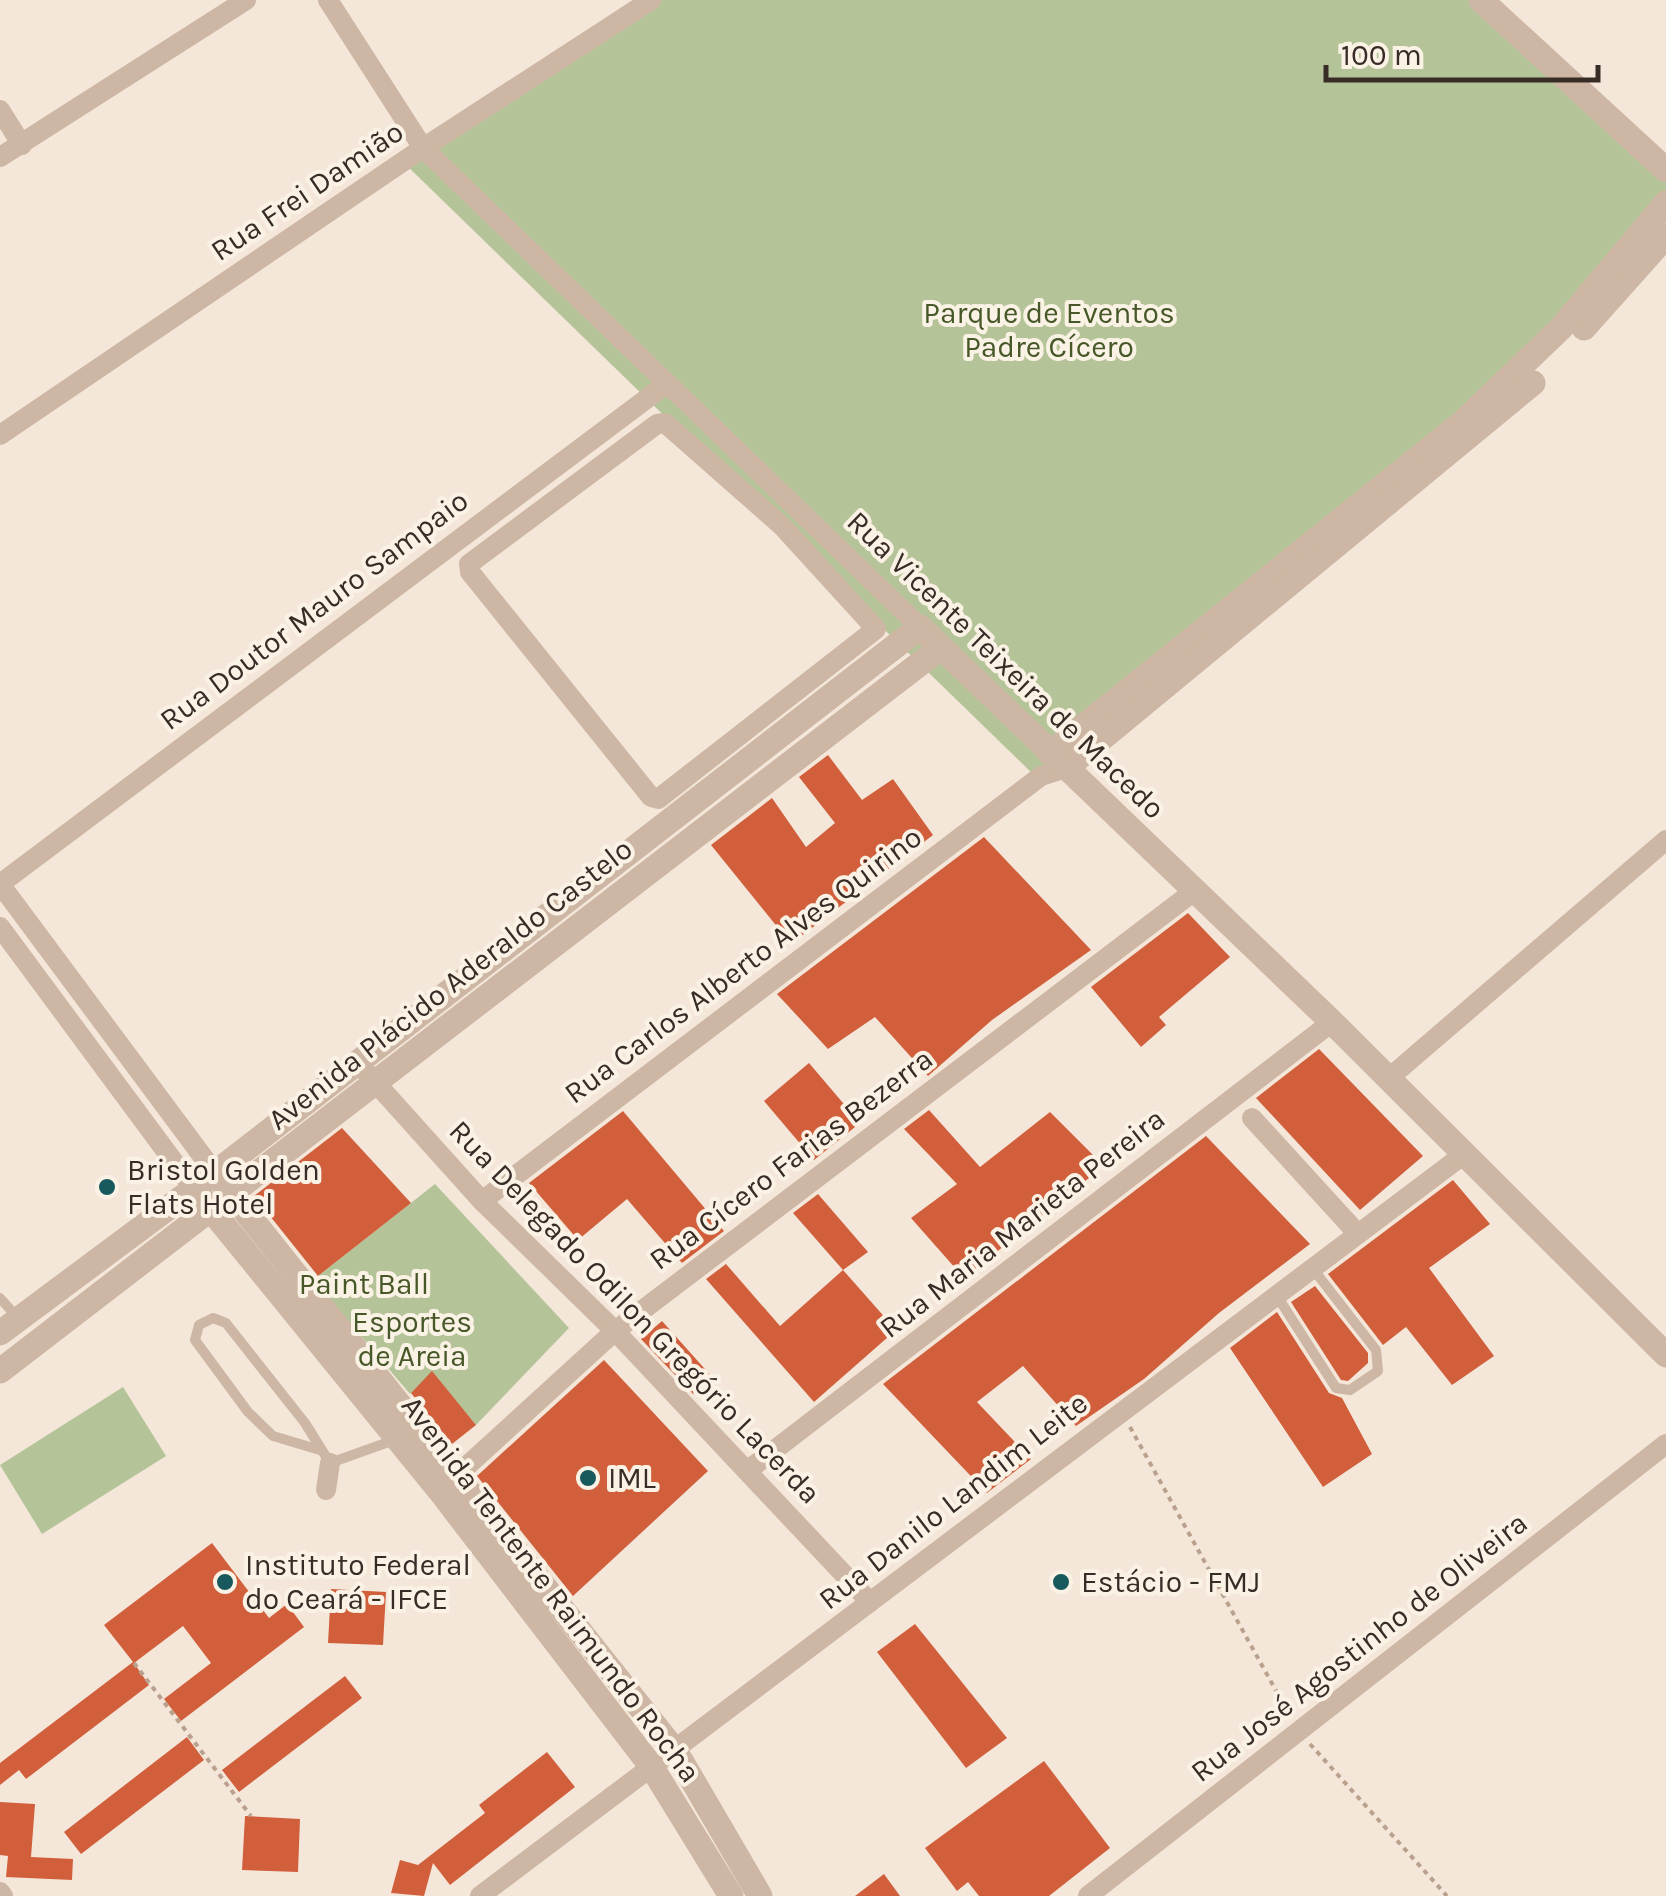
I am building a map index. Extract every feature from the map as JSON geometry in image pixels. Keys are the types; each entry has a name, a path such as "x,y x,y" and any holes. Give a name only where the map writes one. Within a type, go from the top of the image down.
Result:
{"street":[{"path":"0,157 246,0"},
{"name":"Rua Vicente Teixeira de Macedo","path":"328,0 423,148 920,628 1052,766 1332,1022 1666,1355"},
{"name":"Rua Frei Damião","path":"0,435 423,148 650,0"},
{"path":"1481,0 1666,170"},
{"path":"0,110 22,144"},
{"path":"1052,766 1394,489 1486,425 1666,204"},
{"path":"1546,356 1666,236"},
{"name":"Rua Doutor Mauro Sampaio","path":"0,884 665,385"},
{"path":"660,423 782,526 876,624 876,629 658,800 470,572 469,564 660,423"},
{"path":"782,526 799,510"},
{"name":"Avenida Plácido Aderaldo Castelo","path":"684,828 920,628"},
{"name":"Avenida Plácido Aderaldo Castelo","path":"9,1326 215,1173 366,1072 684,828 939,648"},
{"name":"Rua Carlos Alberto Alves Quirino","path":"482,1201 1052,766"},
{"path":"1389,1078 1666,840"},
{"path":"0,884 215,1173"},
{"name":"Rua Cícero Farias Bezerra","path":"449,1482 614,1331 1193,892"},
{"path":"0,927 194,1189"},
{"name":"Rua Maria Marieta Pereira","path":"747,1471 1332,1022"},
{"path":"87,1045 108,1030"},
{"name":"Avenida Plácido Aderaldo Castelo","path":"0,1371 222,1202 366,1072"},
{"name":"Rua Delegado Odilon Gregório Lacerda","path":"366,1072 482,1201 614,1331 870,1602"},
{"path":"1252,1118 1358,1234"},
{"name":"Rua Danilo Landim Leite","path":"480,1896 1463,1155"},
{"name":"Avenida Tentente Raimundo Rocha","path":"215,1173 222,1202 398,1439 449,1482 651,1766 731,1896"},
{"name":"Avenida Tentente Raimundo Rocha","path":"194,1189 222,1202 449,1482 676,1752 760,1896"},
{"name":"Rua José Agostinho de Oliveira","path":"1088,1896 1666,1444"},
{"path":"325,1456 326,1490"}],"lane":[{"path":"1278,1296 1336,1388 1350,1390 1378,1371 1381,1364 1376,1350 1313,1269"},
{"path":"0,1298 9,1326"},
{"path":"325,1456 305,1422 226,1323 212,1318 199,1325 195,1340 248,1412 273,1436 325,1456 398,1439"}],"path":[{"path":"1120,1410 1300,1732 1447,1896"},
{"path":"134,1664 251,1816"}],"green space":[{"name":"Parque de Eventos Padre Cícero","path":"651,0 1480,0 1666,173 1666,201 1552,339 1035,776 401,160"},
{"path":"435,1184 569,1328 476,1425 432,1372 410,1394 313,1280"},
{"path":"123,1387 166,1456 42,1534 0,1465"}],"building":[{"path":"828,755 862,800 893,779 933,835 791,944 711,845 772,798 806,847 835,823 799,777"},
{"path":"984,837 1091,950 992,1020 928,1076 875,1017 828,1049 777,994"},
{"path":"1188,913 1230,957 1159,1017 1166,1025 1141,1047 1091,987"},
{"path":"1319,1049 1423,1156 1360,1210 1256,1098"},
{"path":"809,1063 860,1123 814,1160 764,1101"},
{"path":"929,1110 980,1167 1050,1112 1104,1166 964,1278 911,1218 957,1184 904,1129"},
{"path":"623,1111 724,1231 682,1263 627,1199 578,1240 529,1183"},
{"path":"342,1128 411,1203 318,1276 254,1196"},
{"path":"1206,1136 1310,1244 1219,1313 1144,1379 1076,1426 1023,1366 977,1402 1031,1459 987,1493 883,1384"},
{"path":"1453,1180 1490,1224 1429,1268 1494,1356 1452,1385 1406,1327 1383,1345 1328,1274"},
{"path":"818,1194 868,1252 843,1270 793,1213"},
{"path":"726,1264 780,1326 843,1270 896,1330 814,1402 706,1279"},
{"path":"1315,1286 1368,1353 1368,1363 1348,1381 1341,1380 1291,1302"},
{"path":"1277,1312 1329,1393 1342,1398 1372,1454 1323,1487 1230,1348"},
{"path":"662,1321 712,1377 693,1394 641,1339"},
{"name":"IML","path":"604,1360 708,1471 573,1596 477,1476"},
{"path":"432,1371 476,1425 452,1444 411,1393"},
{"path":"212,1543 269,1618 287,1604 304,1627 181,1721 164,1699 211,1663 183,1626 134,1663 149,1685 26,1779 19,1770 0,1785 0,1763 133,1662 104,1625"},
{"path":"331,1589 386,1592 383,1645 328,1643"},
{"path":"915,1624 1007,1738 966,1768 877,1652"},
{"path":"345,1676 362,1698 239,1792 222,1770"},
{"path":"187,1737 204,1760 81,1854 64,1832"},
{"path":"547,1752 575,1787 450,1885 433,1863 424,1896 391,1893 400,1860 418,1865 485,1813 479,1805"},
{"path":"1044,1761 1110,1848 1049,1896 979,1896 968,1882 957,1891 925,1848"},
{"path":"0,1802 35,1804 31,1857 73,1859 72,1880 6,1877 8,1856 0,1855"},
{"path":"245,1816 300,1819 298,1872 242,1870"},
{"path":"884,1874 900,1896 855,1896"}],"place":[{"name":"Bristol Golden Flats Hotel","path":"107,1187"},
{"name":"IML","path":"588,1478"},
{"name":"Instituto Federal do Ceará - IFCE","path":"225,1582"},
{"name":"Estácio - FMJ","path":"1061,1582"}],"park label":[{"name":"Paint Ball","path":"364,1284"},
{"name":"Esportes de Areia","path":"412,1339"}]}
